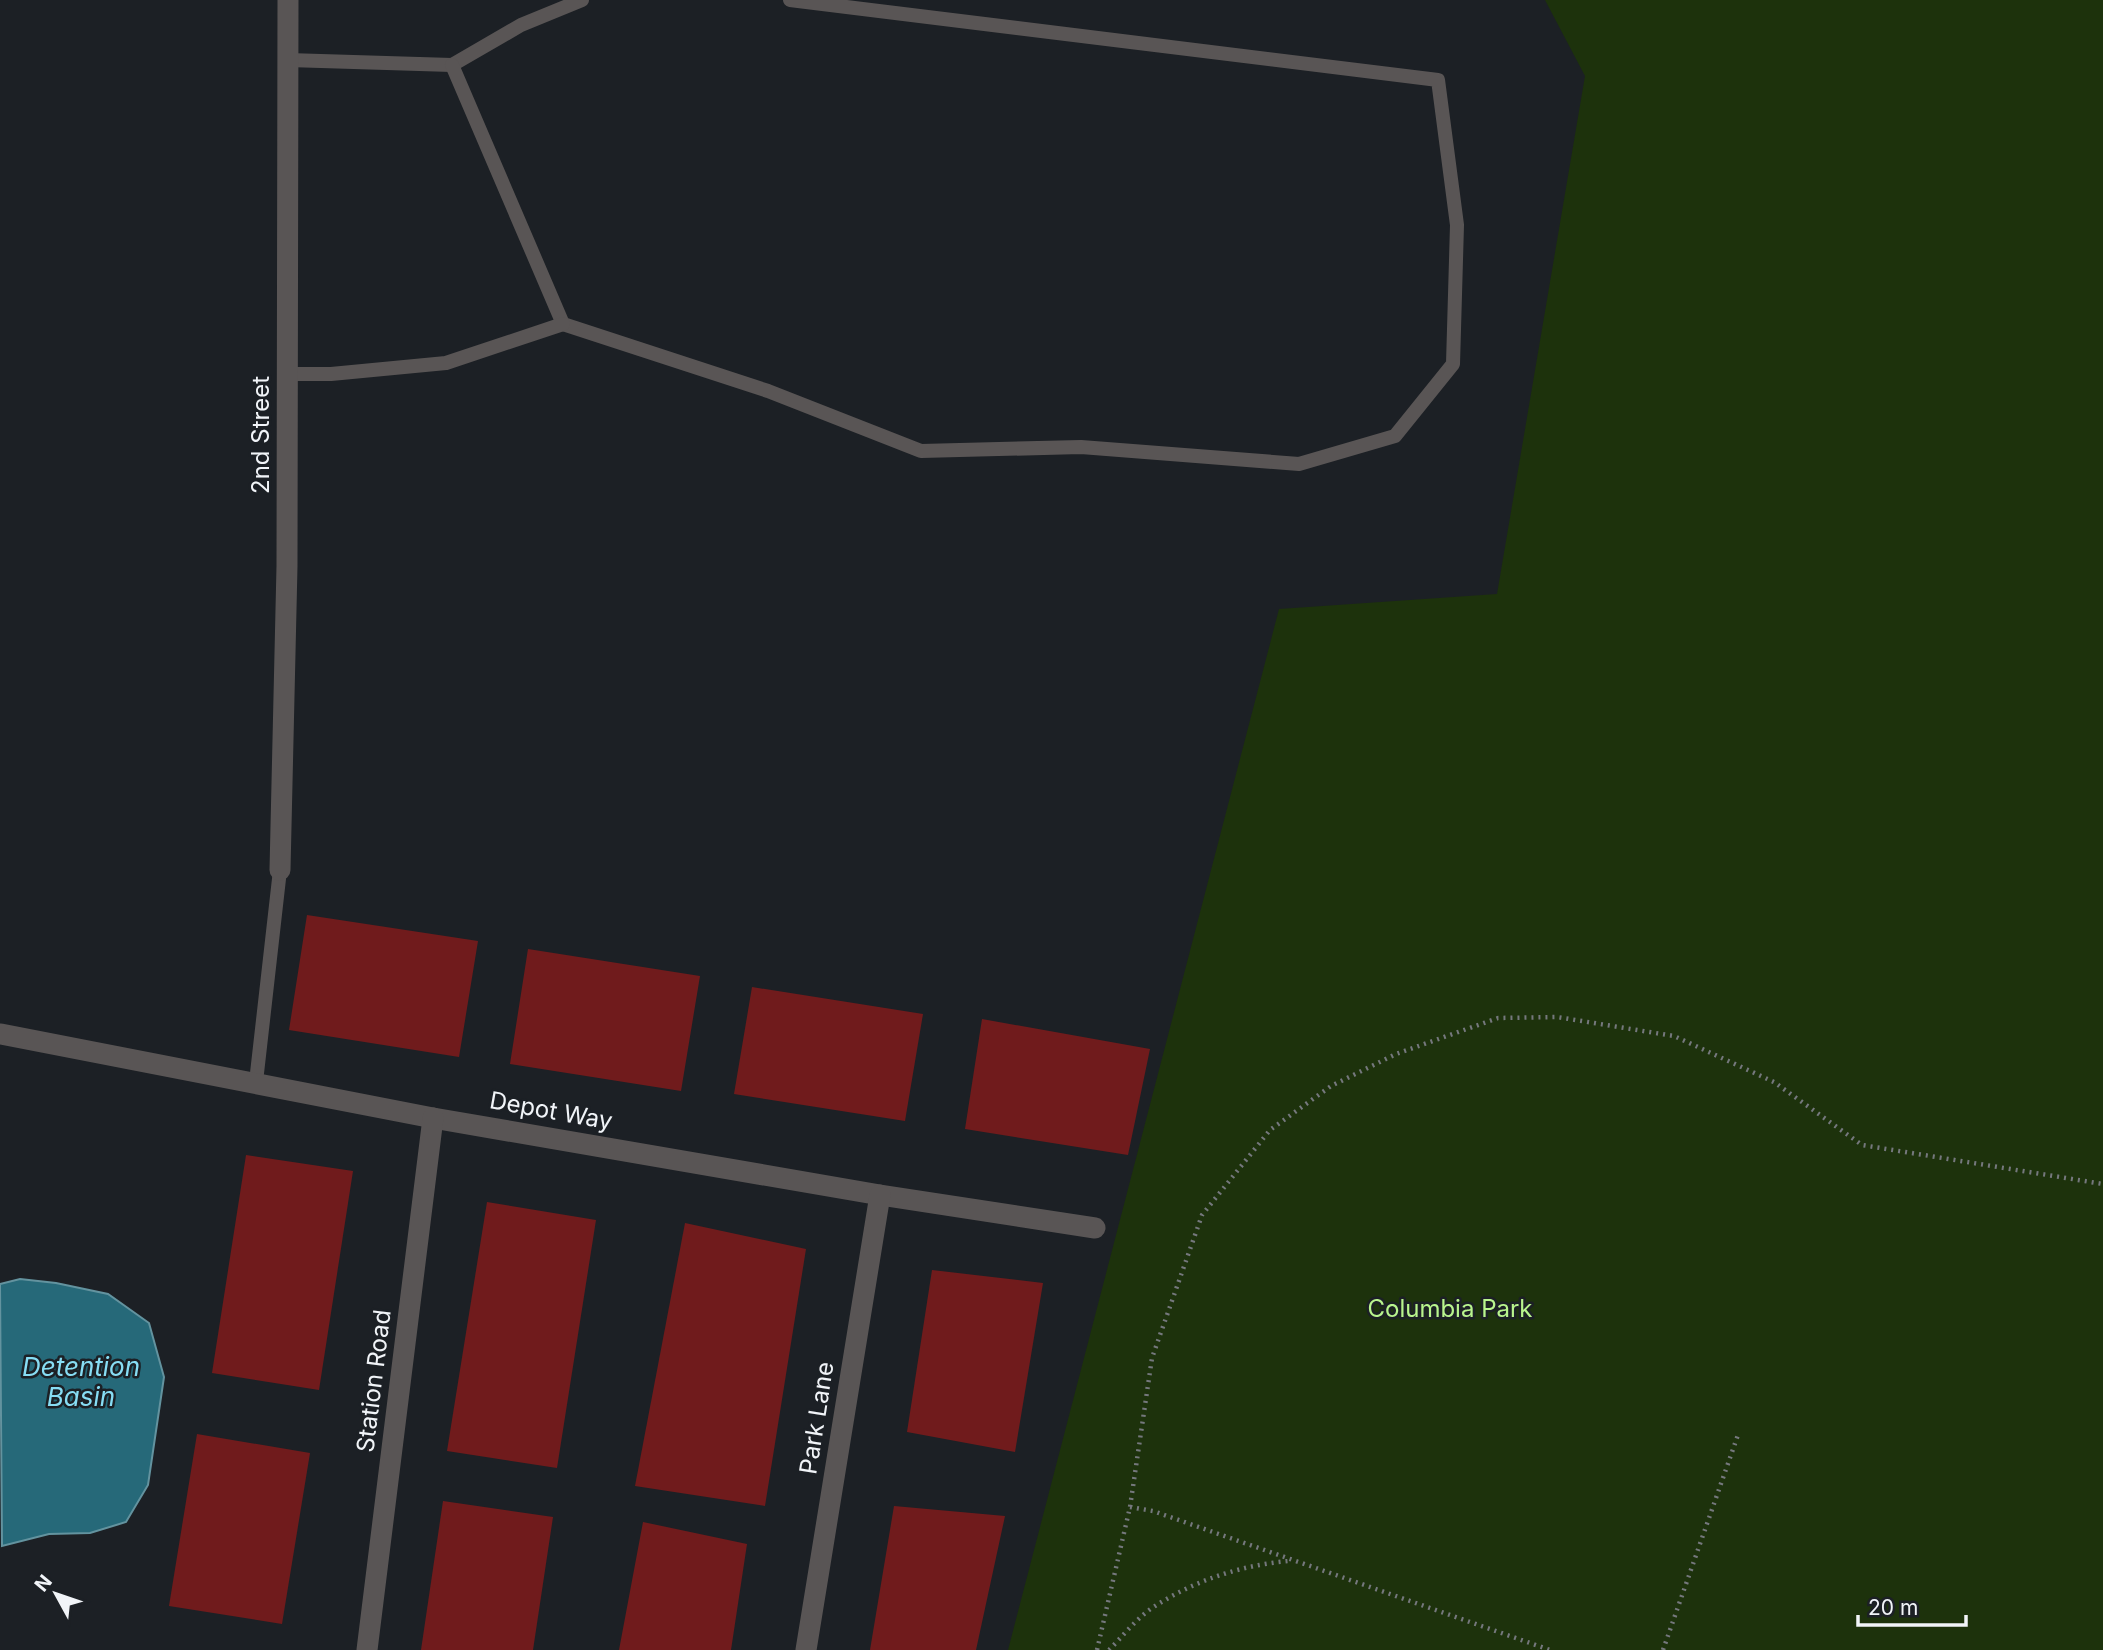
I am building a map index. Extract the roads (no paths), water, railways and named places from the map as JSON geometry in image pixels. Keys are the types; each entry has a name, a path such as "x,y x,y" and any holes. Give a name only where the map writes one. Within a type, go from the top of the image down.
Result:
{"street":[{"name":"2nd Street","path":"280,870 287,566 288,0"},
{"name":"Depot Way","path":"1,1034 433,1118 880,1195 1095,1228"},
{"name":"Station Road","path":"367,1650 433,1118"},
{"name":"Park Lane","path":"806,1650 880,1195"}],"lane":[{"path":"288,60 452,65 521,25 582,0"},
{"path":"288,374 331,374 446,363 563,324 768,391 921,451 1081,447 1299,464 1395,436 1453,364 1457,225 1438,80 790,0"},
{"path":"452,65 563,324"},
{"path":"256,1082 280,870"}],"water":[{"name":"Detention Basin","path":"20,1279 56,1283 108,1294 149,1323 164,1377 148,1485 126,1522 90,1533 49,1534 2,1546 0,1284"}],"park label":[{"name":"Columbia Park","path":"1450,1309"}]}
